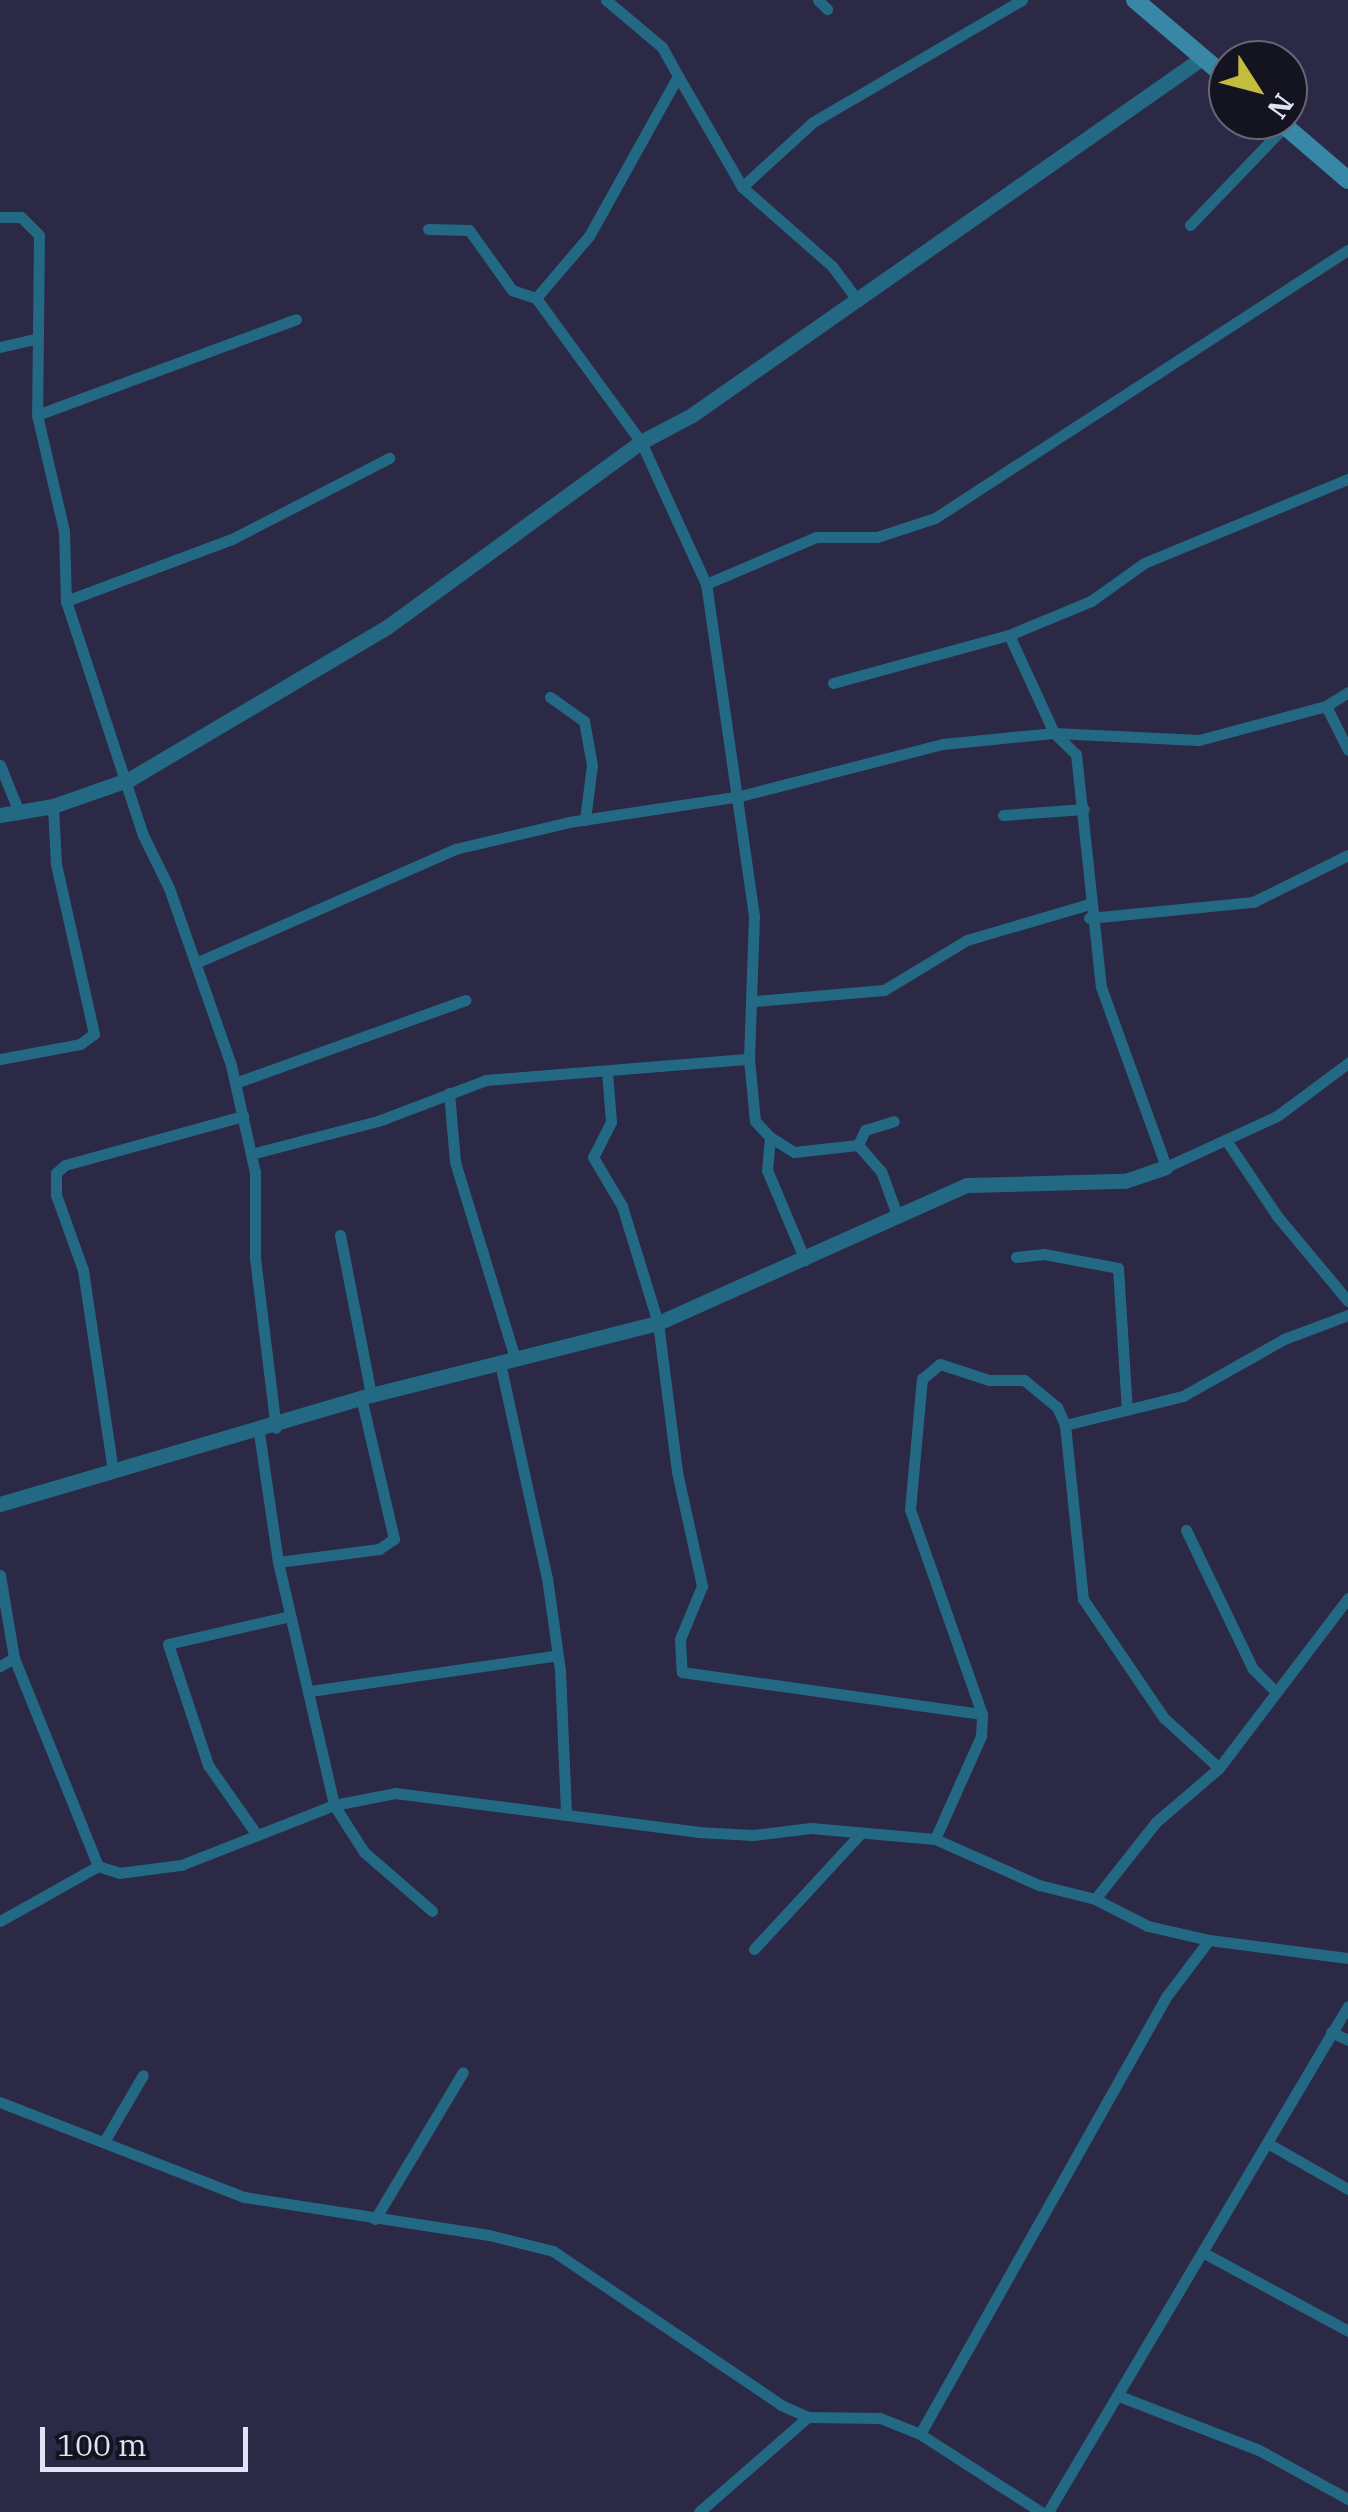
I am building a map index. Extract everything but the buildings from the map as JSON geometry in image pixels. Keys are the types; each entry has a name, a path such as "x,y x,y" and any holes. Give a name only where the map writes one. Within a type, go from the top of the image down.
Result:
{"main road":[{"path":"1135,0 1208,63"},
{"path":"1302,140 1348,180"}],"street":[{"path":"606,0 662,47 742,187 832,266 858,302"},
{"path":"742,187 813,122 1022,0"},
{"path":"0,815 52,806 130,779 387,627 641,442 692,416 1202,58"},
{"path":"536,298 589,236 678,76"},
{"path":"1190,226 1267,140"},
{"path":"0,217 20,216 39,235 36,415 64,531 66,601 130,779 143,835 198,962 236,1083 251,1154 266,1376 276,1428"},
{"path":"428,229 470,230 512,290 536,298 641,442 706,584 740,796 754,916 755,1001 749,1059 755,1121 770,1137 794,1152"},
{"path":"706,584 816,537 878,537 935,518 1348,250"},
{"path":"36,415 296,320"},
{"path":"0,347 36,339"},
{"path":"66,601 249,532 388,458"},
{"path":"834,683 1010,635 1091,601 1144,563 1348,479"},
{"path":"1010,635 1054,733 1076,754 1084,810 1089,911 1101,986 1166,1168"},
{"path":"198,962 455,849 586,820 740,796 943,744 1054,733 1199,740 1326,706 1348,692"},
{"path":"550,698 584,721 592,765 586,820"},
{"path":"1326,706 1348,750"},
{"path":"0,766 19,812"},
{"path":"0,1058 80,1044 94,1034 56,864 52,806"},
{"path":"1004,815 1084,810"},
{"path":"755,1001 884,990 966,940 1089,911 1253,902 1348,856"},
{"path":"236,1083 465,1000"},
{"path":"251,1154 378,1121 486,1080 749,1059"},
{"path":"0,1504 276,1428 366,1396 658,1323 805,1260 896,1212 967,1185 1125,1182 1166,1168 1277,1116 1348,1063"},
{"path":"607,1071 611,1122 594,1157 622,1206 658,1323 677,1472 702,1586 680,1639 682,1672 982,1714"},
{"path":"449,1092 455,1162 508,1360 547,1578 554,1656 560,1670 566,1811"},
{"path":"112,1472 83,1270 56,1195 56,1173 242,1116"},
{"path":"858,1145 865,1130 894,1121"},
{"path":"770,1137 767,1170 805,1260"},
{"path":"1226,1140 1277,1216 1348,1301"},
{"path":"767,1170 794,1152 858,1145 871,1154 896,1212"},
{"path":"278,1562 379,1548 394,1539 340,1235"},
{"path":"1016,1257 1044,1254 1118,1268 1128,1410"},
{"path":"1065,1424 1183,1396 1232,1374 1284,1338 1348,1315"},
{"path":"935,1839 982,1736 982,1714 910,1510 922,1379 940,1364 989,1380 1024,1380 1047,1395 1065,1424 1084,1600 1164,1718 1220,1768"},
{"path":"258,1432 278,1562 334,1805 364,1852 432,1912"},
{"path":"1186,1530 1253,1669 1276,1692"},
{"path":"0,1575 14,1658 98,1866"},
{"path":"1094,1899 1156,1822 1220,1768 1348,1598"},
{"path":"257,1835 208,1764 168,1644 290,1616"},
{"path":"310,1691 554,1656"},
{"path":"0,1666 14,1658"},
{"path":"0,1921 98,1866 119,1872 181,1865 334,1805 395,1793 566,1811 698,1832 862,1833 935,1839 1038,1885 1094,1899 1148,1926 1209,1940 1348,1958"},
{"path":"754,1948 862,1833"},
{"path":"920,2434 1166,1997 1209,1940"},
{"path":"0,2102 244,2197 553,2251 808,2416 880,2418 920,2434 1045,2512 1204,2253 1348,2006"},
{"path":"1331,2032 1348,2040"},
{"path":"375,2218 463,2072"},
{"path":"104,2140 142,2075"},
{"path":"1269,2144 1348,2189"},
{"path":"1204,2253 1348,2330"},
{"path":"1118,2396 1259,2450 1348,2499"},
{"path":"699,2512 808,2416"}]}
